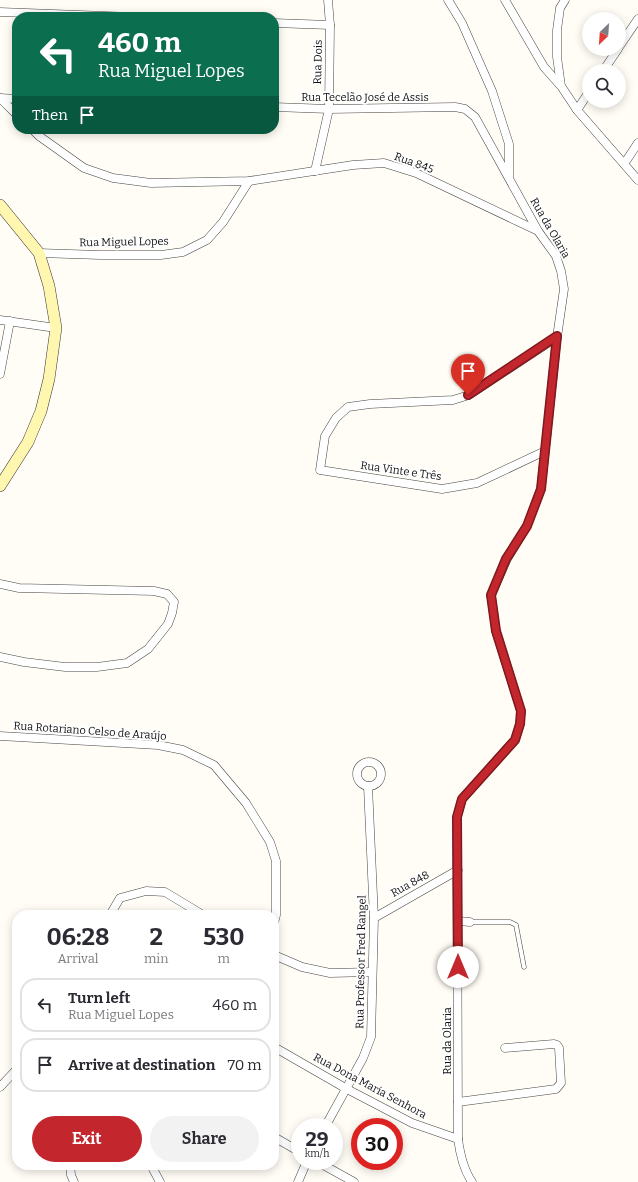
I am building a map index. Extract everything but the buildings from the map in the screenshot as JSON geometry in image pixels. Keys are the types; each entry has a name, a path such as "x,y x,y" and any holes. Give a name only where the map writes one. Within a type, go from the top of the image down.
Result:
{"street":[{"name":"Rua Dois","path":"315,171 329,109 330,25 328,0"},
{"path":"448,0 462,23 492,91 508,144 509,179"},
{"path":"505,0 544,67 561,86 577,110 638,180"},
{"path":"561,86 557,57 557,30 560,8 565,0"},
{"path":"0,12 12,12"},
{"path":"626,36 638,19"},
{"path":"279,23 330,25"},
{"path":"0,98 12,99"},
{"path":"0,98 12,109"},
{"path":"577,110 582,102"},
{"name":"Rua da Olaria","path":"455,107 465,109 475,117 538,231 556,256 561,271 564,289 557,336 541,489 527,526 506,559 491,595 496,631 521,711 520,724 515,740 462,799 457,817 458,1139 461,1157 468,1177 472,1182"},
{"name":"Rua Tecelão José de Assis","path":"279,108 329,109 455,107"},
{"name":"Rua 845","path":"37,134 84,168 113,178 151,182 248,181 353,165 384,163 416,173 538,231"},
{"path":"624,164 638,143"},
{"name":"Rua Miguel Lopes","path":"38,253 161,255 183,252 207,240 223,222 248,181"},
{"path":"0,205 38,253 49,286 56,328 50,379 41,411 28,442 0,486"},
{"path":"0,320 56,328"},
{"path":"0,374 10,322"},
{"name":"Rua Vinte e Três","path":"545,451 477,483 442,489 320,470 325,436 336,418 348,407 370,404 454,400 468,395 557,336"},
{"path":"0,584 19,588 154,591 167,594 174,602 172,614 168,624 148,649 127,663 97,667 65,667 24,662 0,656"},
{"name":"Rua Rotariano Celso de Araújo","path":"0,736 158,745 182,750 214,765 246,803 270,842 276,861 277,872 276,910"},
{"name":"Rua Professor Fred Rangel","path":"331,1118 363,1058 371,1037 374,918 368,786"},
{"name":"Rua 848","path":"374,918 458,870"},
{"path":"113,910 120,898 146,891 165,892 196,910"},
{"path":"458,922 470,922"},
{"path":"279,957 302,967 330,973 372,972"},
{"path":"458,1102 556,1089 561,1083 559,1048 557,1045 505,1048"},
{"name":"Rua Dona Maria Senhora","path":"279,1050 347,1089 412,1123 458,1139"},
{"path":"0,1087 12,1075"},
{"path":"279,1140 291,1147"},
{"path":"70,1170 74,1182"},
{"path":"154,1170 160,1182"},
{"path":"298,1182 303,1170"},
{"path":"332,1170 354,1182"}],"lane":[{"path":"470,922 510,922 516,925 524,967"}],"route":[{"path":"458,967 457,817 462,799 515,740 520,724 521,711 496,631 491,595 506,559 527,526 541,489 557,336 468,395"}]}
